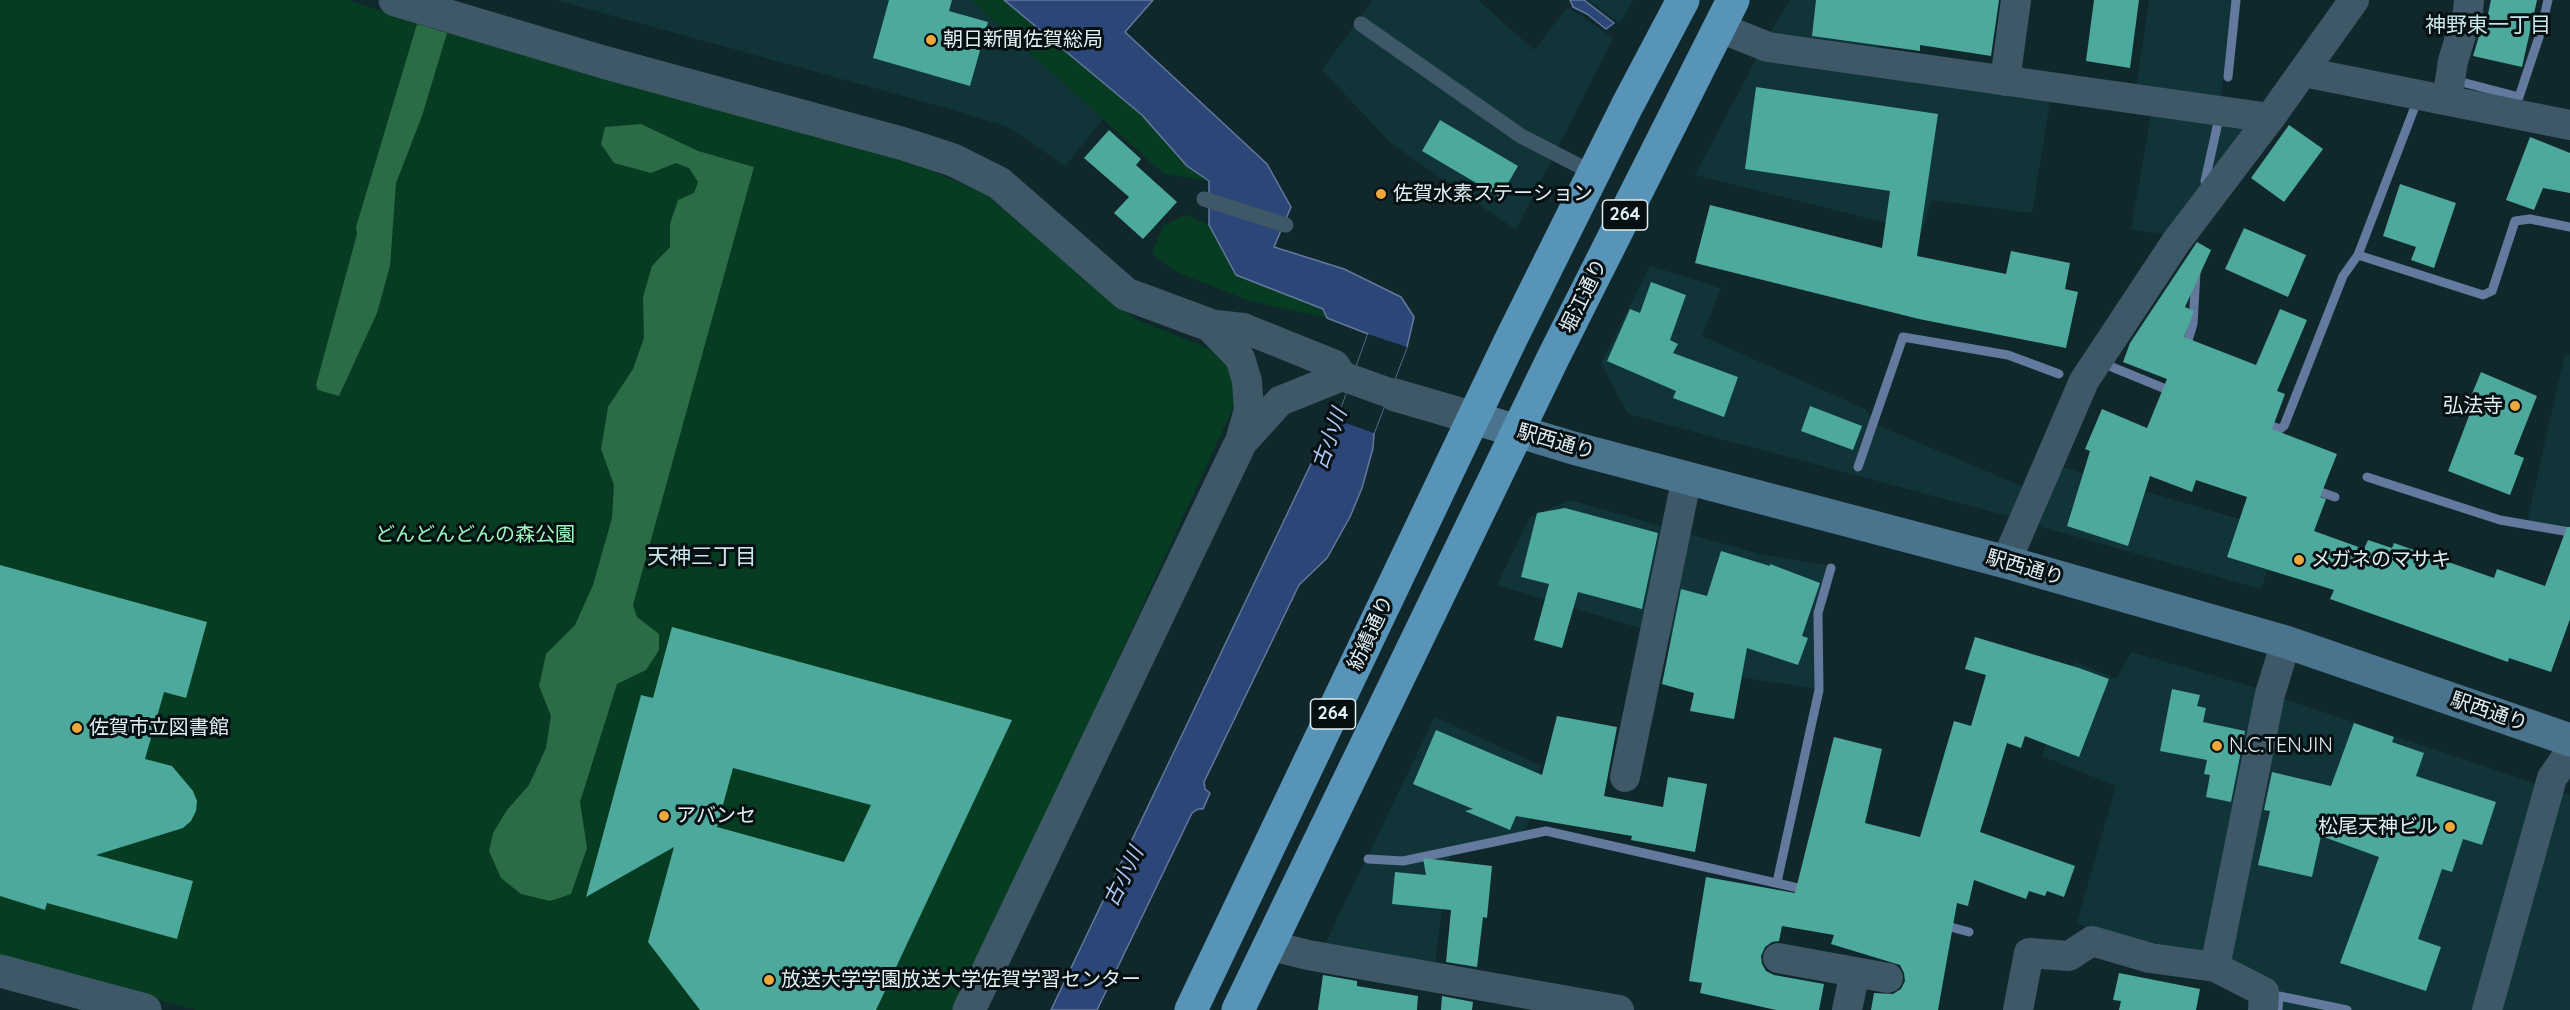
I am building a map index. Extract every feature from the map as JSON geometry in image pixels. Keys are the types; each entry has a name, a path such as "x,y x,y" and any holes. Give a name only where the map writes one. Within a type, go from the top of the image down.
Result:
{"highway":[{"name":"264","path":"1474,418 1593,173 1683,0"},
{"name":"堀江通り","path":"1518,432 1726,14"},
{"name":"紡績通り","path":"1191,1010 1474,418"},
{"name":"264","path":"1238,1010 1518,432"}],"main road":[{"name":"駅西通り","path":"1474,418 1518,432 2006,562 2286,642 2570,740"}],"street":[{"path":"394,0 592,59 904,144 953,160 999,183 1126,294 1207,324 1243,328 1335,364 1342,376 1395,395 1474,418"},
{"path":"2005,81 2016,0"},
{"path":"2006,562 2084,381 2176,242 2304,72 2354,0"},
{"path":"2447,100 2453,61 2468,12 2469,0"},
{"path":"1726,14 1768,47 2270,118"},
{"path":"2304,72 2570,124"},
{"path":"969,1010 1238,448 1249,410 1247,381 1240,358 1207,324"},
{"path":"1238,448 1280,401 1342,376"},
{"path":"1625,777 1687,477"},
{"path":"2215,967 2270,693 2286,642"},
{"path":"2487,1010 2552,778 2570,752"},
{"path":"2018,1010 2029,952 2069,956 2092,941 2150,958 2215,967 2264,992 2263,1010"},
{"path":"1268,945 1412,974 1619,1010"},
{"path":"1778,958 1888,978"},
{"path":"0,971 146,1010"},
{"path":"1847,1010 1855,972"}],"lane":[{"path":"1361,24 1521,136 1593,173"},
{"path":"1204,199 1286,225"}],"shaded area":[{"path":"556,0 971,0 1103,119 1065,166 1008,127"},
{"path":"1373,0 1478,0 1534,50 1568,7 1613,38 1516,230 1391,143 1322,70"},
{"path":"1589,0 1633,0 1620,24"},
{"path":"1790,0 1887,0 1878,54 1768,36"},
{"path":"2149,0 2235,0 2217,120 2253,123 2165,234 2131,230 2152,109 2136,90"},
{"path":"1759,54 2051,95 2032,213 1931,200 1922,232 1695,175"},
{"path":"1650,266 1721,288 1702,336 1865,409 1879,426 2024,487 2012,517 1628,414 1601,363"},
{"path":"2565,354 2570,355 2570,529 2527,522"},
{"path":"2059,466 2280,531 2261,589 2039,526"},
{"path":"1570,500 1763,555 1830,566 1817,613 1817,689 1707,672 1710,649 1497,585 1530,517"},
{"path":"2131,652 2260,689 2208,953 2093,932 2077,922 2116,786 2042,756 2075,662 2117,679"},
{"path":"2284,699 2570,795 2570,1010 2281,1010 2282,992 2228,961"},
{"path":"1435,717 1541,766 1528,825 1514,842 1450,855 1434,968 1325,944"}],"green space":[{"name":"どんどんどんの森公園","path":"0,0 348,0 447,33 897,156 985,194 1137,320 1223,354 1237,399 1096,707 953,1010 196,1010 0,956"},
{"path":"971,0 1004,0 1142,115 1187,166 1209,181 1164,174"},
{"path":"417,24 447,33 422,116 396,183 390,266 377,313 339,396 318,390 316,385 357,234 356,227"},
{"path":"641,124 698,151 754,167 633,605 637,617 659,634 659,650 646,670 617,684 580,802 587,848 571,894 550,901 521,894 501,878 489,851 493,833 507,810 529,785 546,748 551,716 539,686 546,654 575,625 593,585 612,518 614,485 601,449 608,407 633,369 644,338 643,297 652,266 670,247 670,224 678,200 694,193 698,182 689,168 676,163 651,173 614,163 601,144 605,127"},
{"path":"1186,215 1209,225 1236,275 1323,310 1327,318 1250,301 1179,273 1152,254 1163,226"}],"water":[{"name":"古小川","path":"1004,0 1153,0 1125,32 1267,164 1291,207 1274,247 1344,269 1401,297 1414,317 1407,347 1374,433 1373,448 1362,488 1350,517 1327,558 1299,585 1204,782 1205,789 1210,793 1203,809 1192,813 1097,1010 1051,1010 1329,426 1337,420 1368,334 1327,318 1323,309 1236,275 1209,225 1209,181 1187,166 1142,115"},
{"path":"1570,0 1584,0 1614,23 1606,29 1587,14 1573,7"}],"pier":[{"path":"1368,334 1407,347 1374,433 1337,420"}],"building":[{"name":"朝日新聞佐賀総局","path":"889,0 952,0 949,11 988,22 970,86 873,58"},
{"path":"1816,0 1999,0 1991,56 1920,45 1920,51 1812,36"},
{"path":"2094,0 2139,0 2130,68 2086,61"},
{"path":"2491,0 2537,0 2522,67 2473,56 2483,23 2486,23"},
{"path":"1756,87 1938,114 1917,256 2006,274 2011,251 2070,263 2065,289 2078,292 2066,348 1919,319 1695,263 1710,205 1882,248 1890,191 1745,169"},
{"path":"1440,120 1518,166 1500,197 1422,151"},
{"path":"2289,125 2323,149 2284,202 2251,178"},
{"path":"1109,130 1141,159 1136,165 1177,202 1143,239 1114,213 1129,197 1084,158"},
{"path":"2530,137 2570,153 2570,193 2543,188 2534,210 2506,200"},
{"path":"2400,184 2456,203 2434,268 2411,260 2416,247 2383,236"},
{"path":"2244,228 2306,255 2288,297 2225,269"},
{"path":"2197,242 2211,250 2185,307 2194,311 2184,337 2256,365 2280,309 2307,320 2277,391 2285,394 2272,429 2337,454 2320,497 2326,499 2314,531 2364,549 2368,540 2392,548 2394,543 2494,578 2497,569 2545,586 2567,527 2570,527 2570,619 2551,672 2509,658 2508,662 2330,599 2334,590 2227,557 2247,497 2196,480 2192,492 2150,476 2128,546 2067,526 2090,451 2085,449 2102,409 2147,428 2167,379 2123,362 2130,343"},
{"path":"1651,282 1686,295 1670,340 1678,344 1673,353 1738,377 1724,417 1673,398 1676,391 1607,361 1630,309 1640,313"},
{"path":"2481,372 2537,396 2514,454 2524,458 2510,495 2448,471 2472,408 2467,406"},
{"path":"1810,406 1862,426 1853,450 1801,431"},
{"path":"1565,508 1658,533 1642,609 1578,592 1562,648 1534,640 1549,584 1521,577 1537,513"},
{"path":"1721,551 1770,566 1770,564 1820,583 1802,636 1808,638 1798,665 1747,648 1734,719 1690,711 1694,693 1662,684 1681,589 1707,596"},
{"name":"佐賀市立図書館","path":"0,565 207,622 186,698 164,692 145,759 172,766 193,791 197,801 196,811 191,821 183,828 96,855 193,881 177,939 47,903 45,910 0,896"},
{"name":"アバンセ","path":"672,627 1012,720 876,1010 700,1010 648,942 674,847 586,897 641,695 653,698","holes":["733,768 871,805 844,862 717,827"]},
{"path":"1975,637 2109,679 2079,757 2025,736 2021,748 2007,743 1980,832 2075,866 2064,897 2047,891 2045,896 2029,891 2026,899 1974,880 1968,906 1957,903 1938,1010 1871,1010 1874,993 1893,994 1901,989 1905,981 1900,965 1831,944 1834,935 1782,926 1779,941 1772,942 1765,947 1761,956 1762,964 1766,971 1774,975 1824,984 1819,1010 1776,1010 1700,993 1702,983 1689,981 1706,877 1795,893 1834,737 1882,749 1865,823 1920,837 1954,721 1971,726 1986,675 1965,669"},
{"name":"N.C.TENJIN","path":"2172,689 2200,695 2197,706 2206,708 2203,722 2245,731 2231,802 2206,797 2210,775 2204,774 2207,760 2160,751"},
{"path":"1557,716 1617,727 1604,796 1663,807 1668,777 1707,784 1695,852 1631,840 1632,836 1516,816 1510,830 1465,811 1473,809 1413,784 1436,730 1542,775"},
{"path":"2354,723 2394,737 2392,742 2424,753 2416,776 2496,802 2482,845 2463,839 2452,872 2442,869 2418,939 2441,947 2426,991 2340,963 2379,857 2321,836 2312,877 2258,865 2270,811 2264,810 2272,772 2331,786"},
{"path":"1423,858 1492,866 1487,918 1483,917 1477,967 1446,962 1451,910 1392,904 1395,872 1426,875"},
{"path":"2119,973 2200,989 2196,1010 2119,1010 2121,1001 2113,1000"},
{"path":"1323,975 1357,981 1357,986 1418,996 1417,1010 1318,1010"},
{"path":"1442,996 1473,1002 1472,1010 1441,1010"}],"waterway":[{"path":"2228,77 2236,0"},
{"path":"2454,80 2519,97 2540,34 2548,0"},
{"path":"2263,423 2280,429 2284,426 2343,276 2358,255 2414,109"},
{"path":"2205,181 2219,118"},
{"path":"2358,255 2483,295 2492,291 2515,221 2530,219 2570,227"},
{"path":"2185,350 2193,324 2196,272"},
{"path":"1858,467 1903,337 2008,355 2059,374"},
{"path":"2112,367 2173,392"},
{"path":"2367,477 2500,520 2570,532"},
{"path":"2312,489 2335,497"},
{"path":"1777,882 1819,690 1818,613 1831,568"},
{"path":"1368,859 1403,861 1546,831 1807,890"},
{"path":"1943,925 1969,932"},
{"path":"2278,1010 2279,996 2347,1010"}],"place":[{"name":"朝日新聞佐賀総局","path":"931,40"},
{"name":"佐賀水素ステーション","path":"1381,194"},
{"name":"弘法寺","path":"2515,406"},
{"name":"メガネのマサキ","path":"2299,560"},
{"name":"佐賀市立図書館","path":"77,728"},
{"name":"N.C.TENJIN","path":"2217,746"},
{"name":"アバンセ","path":"664,816"},
{"name":"松尾天神ビル","path":"2450,827"},
{"name":"放送大学学園放送大学佐賀学習センター","path":"769,980"}],"district":[{"name":"神野東一丁目","path":"2488,26"},
{"name":"天神三丁目","path":"702,557"}]}
